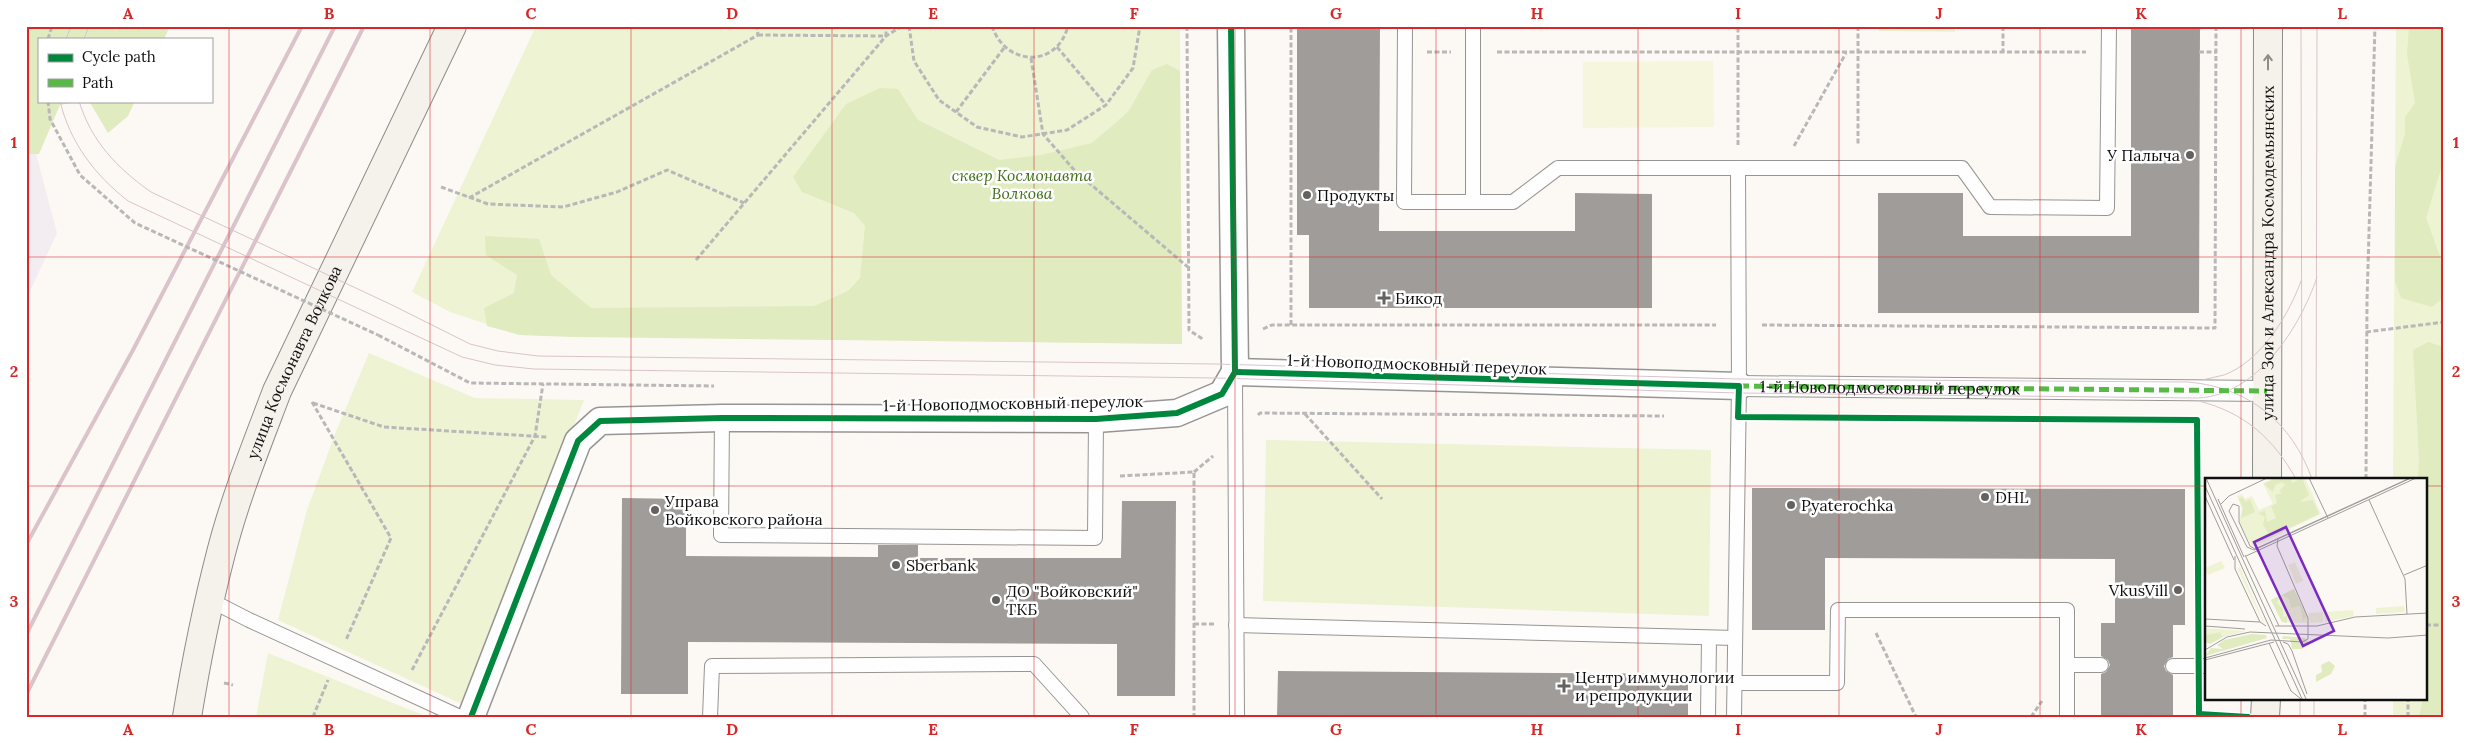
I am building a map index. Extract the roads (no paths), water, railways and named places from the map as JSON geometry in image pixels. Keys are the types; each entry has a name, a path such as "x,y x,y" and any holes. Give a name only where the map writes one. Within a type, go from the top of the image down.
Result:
{"main road":[{"name":"улица Космонавта Волкова","path":"187,717 210,600 224,543 250,461 277,391 452,26"},
{"name":"улица Зои и Александра Космодемьянских","path":"2267,478 2268,26"},
{"path":"2265,717 2266,700"}],"street":[{"path":"1230,26 1235,372"},
{"name":"1-й Новоподмосковный переулок","path":"471,717 578,441 600,422 722,418 1096,419 1177,413 1222,394 1235,372 1739,386 2267,391"}],"lane":[{"path":"1405,26 1404,202 1513,202 1558,168 1962,168 1990,207 2107,208 2109,26"},
{"path":"1473,26 1473,202"},
{"path":"1734,717 1739,386 1738,168"},
{"path":"1235,372 1237,717"},
{"path":"722,418 721,535 1095,538 1096,419"},
{"path":"210,600 460,717"},
{"path":"1734,683 1837,683 1838,610 2067,610 2067,717"},
{"path":"1236,624 1709,639 1735,638"},
{"path":"1708,717 1709,639"},
{"path":"710,717 712,666 1034,664 1082,717"},
{"path":"2067,665 2101,665"},
{"path":"2173,666 2205,666"}],"tram line":[{"path":"66,38 71,26"},
{"path":"84,38 89,26"},
{"path":"2301,26 2302,478"},
{"path":"2316,478 2317,26"},
{"path":"60,102 70,131 85,157 105,180 128,201 462,357 495,365 534,369 1217,378 1738,393 2198,398 2219,394 2239,385 2257,372 2273,356 2300,317 2317,277"},
{"path":"79,102 91,129 107,153 127,173 151,192 392,305 470,344 498,351 538,356 1216,364 1738,379 2188,382 2210,385 2230,391 2265,411 2293,440 2312,478"},
{"path":"2202,380 2224,375 2250,360 2272,336 2289,308 2301,281"},
{"path":"2199,401 2230,412 2256,429 2278,451 2295,478"},
{"path":"2300,700 2300,717"},
{"path":"2314,700 2314,717"}],"railway":[{"path":"26,545 133,350 302,26"},
{"path":"26,635 335,26"},
{"path":"26,695 364,26"}],"place":[{"name":"У Палыча","path":"2190,155"},
{"name":"Продукты","path":"1307,195"},
{"name":"Бикод","path":"1384,298"},
{"name":"DHL","path":"1985,497"},
{"name":"Pyaterochka","path":"1791,505"},
{"name":"Управа Войковского района","path":"655,510"},
{"name":"Sberbank","path":"896,565"},
{"name":"VkusVill","path":"2178,590"},
{"name":"ДО \"Войковский\" ТКБ","path":"996,600"},
{"name":"Центр иммунологии и репродукции","path":"1564,686"}],"park label":[{"name":"сквер Космонавта Волкова","path":"1022,184"}]}
